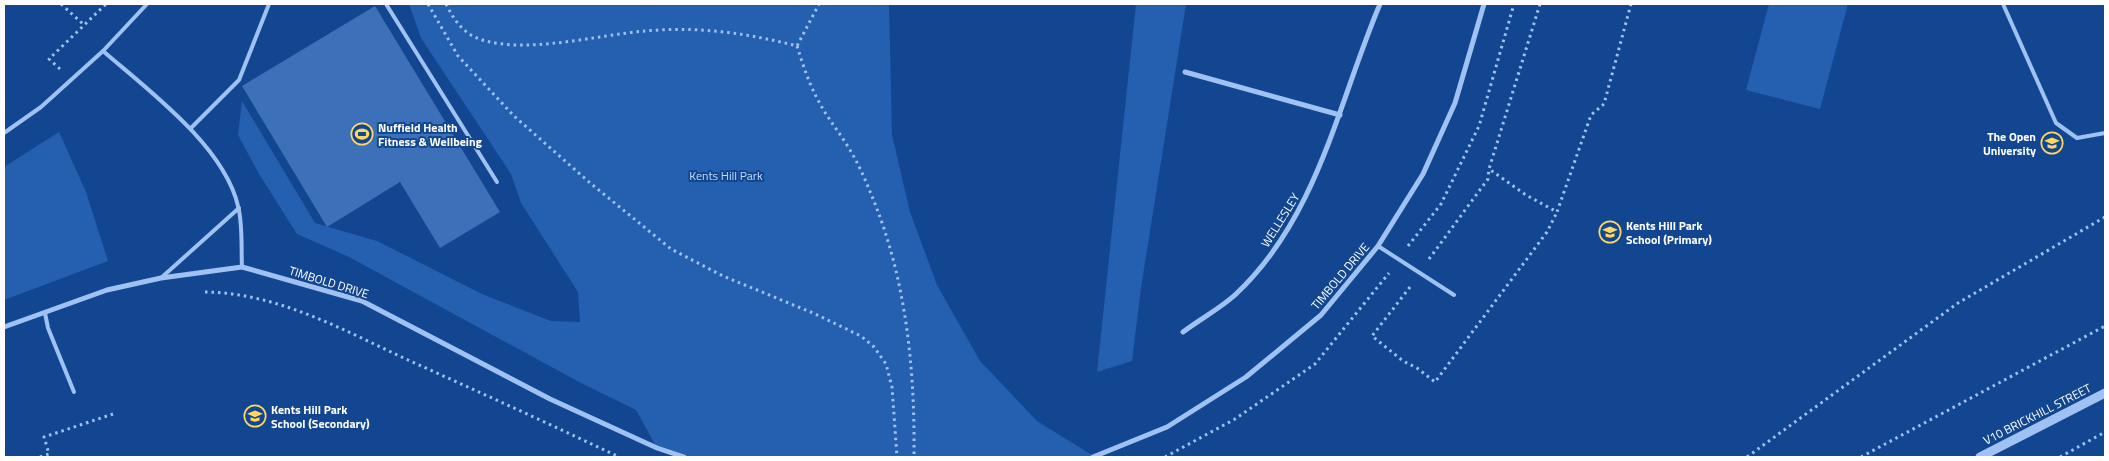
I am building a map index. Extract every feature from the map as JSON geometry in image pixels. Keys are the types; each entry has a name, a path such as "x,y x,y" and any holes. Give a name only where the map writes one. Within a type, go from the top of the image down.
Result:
{"street":[{"name":"WELLESLEY","path":"1183,332 1236,294 1279,244 1313,186 1340,115 1359,54 1380,4"},
{"name":"TIMBOLD DRIVE","path":"1093,457 1167,427 1246,378 1321,315 1378,246 1423,174 1455,103 1484,4"},
{"path":"1185,72 1340,115"},
{"name":"TIMBOLD DRIVE","path":"4,328 106,290 161,278 242,267 362,301 550,399 657,448 684,457"},
{"name":"V10 BRICKHILL STREET","path":"1980,457 2105,392"}],"lane":[{"path":"4,133 41,107 103,51 147,4"},
{"path":"190,128 239,80 269,4"},
{"path":"386,4 496,182"},
{"path":"2003,4 2056,123 2077,138 2105,133"},
{"path":"103,51 190,128 230,180 239,208 242,267"},
{"path":"161,278 239,208"},
{"path":"1378,246 1454,295"},
{"path":"45,313 48,328 74,392"}],"path":[{"path":"61,4 83,24"},
{"path":"72,79 49,59 83,24 106,4"},
{"path":"428,4 458,56 514,116 589,182 671,248 723,276 813,313 861,336 874,347 886,364 892,387 897,457"},
{"path":"446,4 452,16 468,35 487,42 523,44 646,30 687,29 722,31 764,37 797,46"},
{"path":"819,4 797,46 807,78 819,103 851,151 871,195 889,248 908,326 914,411 914,457"},
{"path":"1540,4 1489,170 1526,195 1557,212"},
{"path":"1403,361 1417,368 1435,382 1440,378 1547,232 1557,212 1591,115 1604,104 1631,4"},
{"path":"1747,457 1958,303 2105,217"},
{"path":"198,292 232,292 288,305 619,457"},
{"path":"1861,457 2105,326"},
{"path":"40,457 49,454 44,437 113,414"},
{"path":"2060,457 2105,432"}],"green space":[{"name":"Kents Hill Park","path":"409,4 889,4 892,135 910,212 937,285 980,361 1037,421 1095,457 684,457 657,448 636,410 581,383 349,257 297,234 259,174 238,135 242,101 315,223 377,241 482,294 551,321 580,322 578,292 521,203 511,174 421,38"},
{"path":"1136,4 1186,4 1141,288 1132,361 1097,372"},
{"path":"1769,4 1848,4 1820,109 1746,90"},
{"path":"59,132 86,192 108,261 4,300 4,167"}],"building":[{"name":"Nuffield Health Fitness & Wellbeing","path":"375,6 500,212 440,248 400,182 327,227 242,86"}],"place":[{"name":"Nuffield Health Fitness & Wellbeing","path":"362,134"},
{"name":"The Open University","path":"2052,143"},
{"name":"Kents Hill Park School (Primary)","path":"1610,232"},
{"name":"Kents Hill Park School (Secondary)","path":"255,416"}]}
